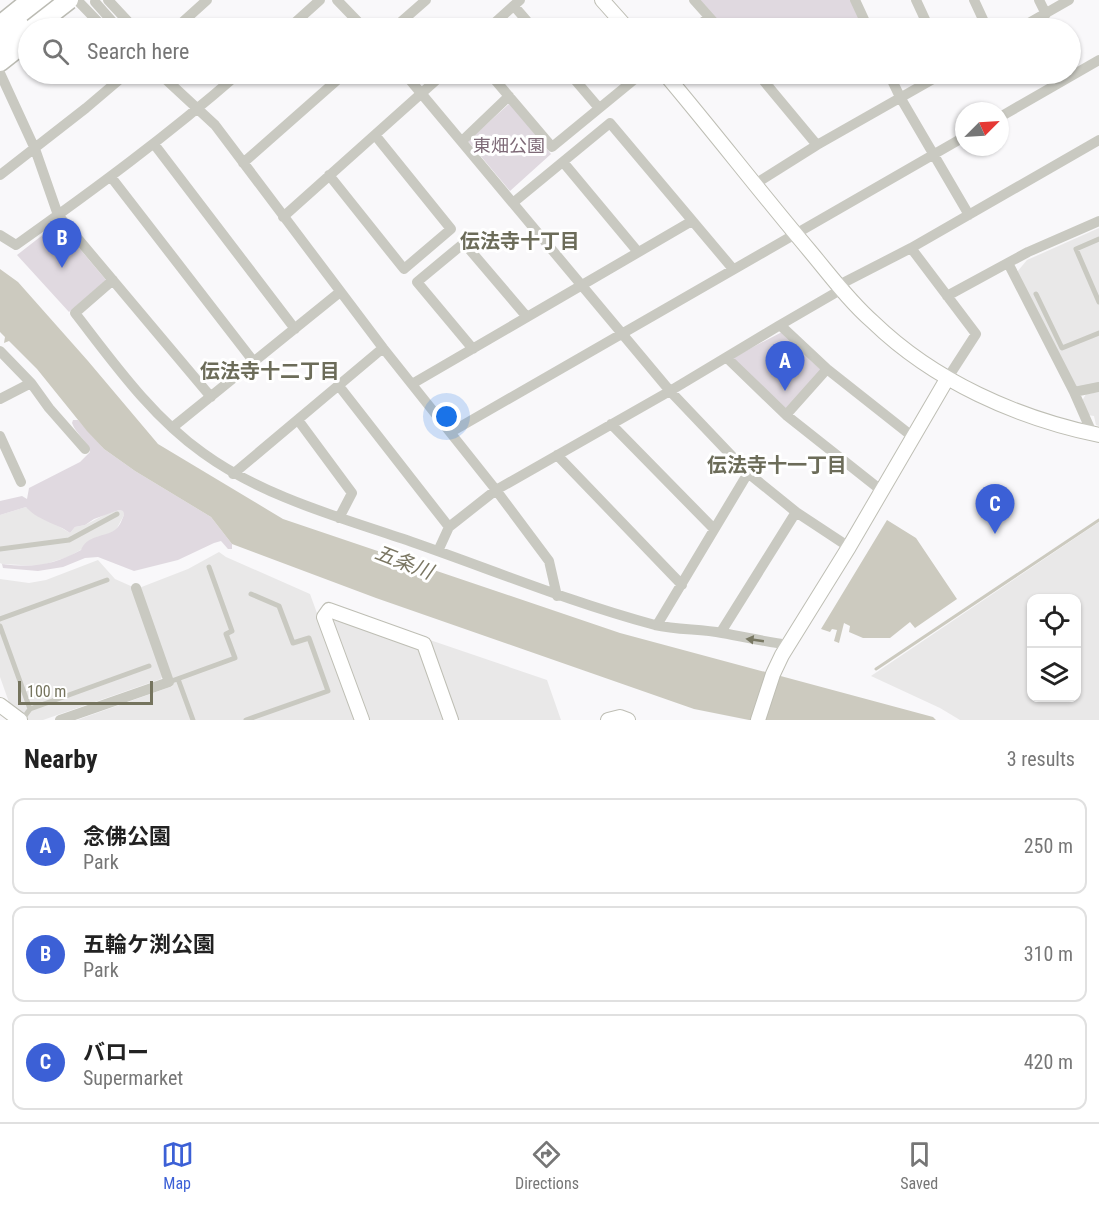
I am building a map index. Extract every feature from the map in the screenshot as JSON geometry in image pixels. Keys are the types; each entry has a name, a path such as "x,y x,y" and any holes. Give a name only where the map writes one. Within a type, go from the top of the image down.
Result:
{"highway":[{"path":"0,25 31,0"},
{"path":"0,29 36,0"},
{"path":"35,18 52,0"},
{"path":"45,18 67,0"},
{"path":"58,18 84,1"},
{"path":"2,54 18,37"},
{"path":"2,54 18,41"},
{"path":"2,54 18,45"}],"street":[{"path":"108,0 125,18"},
{"path":"187,18 207,0"},
{"path":"300,18 320,0"},
{"path":"337,0 354,18"},
{"path":"405,18 426,0"},
{"path":"603,0 618,18"},
{"path":"694,0 709,17"},
{"path":"855,0 861,18"},
{"path":"916,0 924,18"},
{"path":"974,0 982,18"},
{"path":"1040,0 1046,14"},
{"path":"1039,18 1069,0"},
{"path":"84,1 97,18"},
{"path":"84,1 105,18"},
{"path":"500,18 517,3 527,18"},
{"path":"1081,70 1099,60"},
{"path":"0,73 35,149 58,215 211,397"},
{"path":"0,175 114,84"},
{"path":"171,84 215,125 383,348 496,490 549,561 557,596"},
{"path":"0,235 16,245 111,177 227,84"},
{"path":"243,163 333,84"},
{"path":"414,84 670,392 748,473 796,512 849,547"},
{"path":"283,217 432,84"},
{"path":"499,84 552,147 629,84"},
{"path":"579,84 599,108"},
{"path":"672,84 795,234 873,323 947,379 988,399 1046,420 1095,434"},
{"path":"767,84 817,145"},
{"path":"894,84 969,215"},
{"path":"755,184 817,145 924,84"},
{"path":"1009,112 1057,84"},
{"path":"462,141 509,96"},
{"path":"514,202 610,123 733,269"},
{"path":"329,176 404,269 451,229 375,135"},
{"path":"438,551 449,527 496,490 670,392 840,287 1099,140"},
{"path":"450,432 955,142"},
{"path":"154,144 295,329"},
{"path":"563,162 638,252"},
{"path":"111,177 254,362"},
{"path":"412,384 692,221"},
{"path":"947,296 1008,263 1099,221"},
{"path":"473,349 417,282 464,243 527,317"},
{"path":"758,720 773,674 786,650 976,333 910,248"},
{"path":"1008,263 1095,434"},
{"path":"113,280 75,313 134,388 173,428 233,474 339,518 438,551 557,596 657,625 721,633 786,650"},
{"path":"173,428 340,292"},
{"path":"780,325 826,369 913,437"},
{"path":"233,474 383,348"},
{"path":"0,351 31,383 49,408 85,449"},
{"path":"727,358 786,415 882,491"},
{"path":"786,415 826,369"},
{"path":"0,399 31,383"},
{"path":"339,386 449,527"},
{"path":"1074,392 1099,387"},
{"path":"298,420 352,493 339,518"},
{"path":"611,424 714,529"},
{"path":"0,436 21,482"},
{"path":"557,455 682,585"},
{"path":"657,625 748,473"},
{"path":"721,633 796,512"},
{"path":"60,720 173,680 136,588"},
{"path":"362,720 324,617 329,610 424,644 452,720"},
{"path":"0,705 18,719"},
{"path":"608,720 620,717 628,720"}],"lane":[{"path":"1099,238 1076,249 1099,302"},
{"path":"1036,294 1062,348 1099,333"},
{"path":"0,549 69,540 117,514"},
{"path":"193,720 173,680 234,658 226,634 232,632 209,567"},
{"path":"0,619 108,580"},
{"path":"246,720 328,691 309,638 293,643 279,606 251,594"},
{"path":"0,626 30,709"},
{"path":"18,719 30,709 149,666"}],"shaded area":[{"path":"1099,228 1099,385 1077,388 1017,272 1027,260"},
{"path":"1099,392 1099,426 1096,425 1094,416 1087,415 1082,401 1086,394"},
{"path":"26,507 70,533 75,527 85,525 106,514 119,510 123,511 124,515 116,530 68,557 39,566 2,564 0,563 0,515"},
{"path":"1099,522 1099,720 960,720 940,708 871,676"},
{"path":"219,552 310,594 356,720 77,720 173,686 139,588 188,569"},
{"path":"98,560 115,579 133,587 163,675 161,679 43,720 28,720 11,708 0,677 0,579 29,583 46,580"},
{"path":"336,617 416,646 421,651 446,720 367,720 332,622"},
{"path":"427,639 547,680 561,720 457,720"}],"green space":[{"path":"694,0 855,0 864,18 710,18"},
{"name":"東畑公園","path":"510,103 551,154 510,191 468,141"},
{"path":"58,223 106,280 69,312 17,255"},
{"path":"782,332 822,371 785,411 732,358"},
{"path":"73,420 78,420 104,449 135,471 211,517 232,544 232,549 228,549 221,541 178,560 134,571 98,557 85,558 63,567 38,571 3,568 2,564 24,566 62,559 81,550 93,538 113,531 121,522 124,515 123,511 119,510 75,527 70,533 36,516 26,507 0,515 0,501 22,496 27,499 29,488 80,462 90,452 74,427"}],"water":[{"name":"五条川","path":"0,269 18,282 158,444 283,519 620,633 933,717 936,720 749,720 694,709 376,598 232,544 211,517 135,471 104,449 37,369 9,341 4,343 5,337 0,332"},
{"path":"887,520 916,538 957,599 915,628 910,622 890,638 863,638 849,632 850,626 844,623 839,643 834,641 837,630 832,629 830,632 821,629"}],"waterway":[{"path":"876,669 1099,520"}],"place":[{"name":"五輪ケ渕公園","path":"62,268"},
{"name":"念佛公園","path":"785,391"},
{"name":"バロー","path":"995,534"}],"district":[{"name":"伝法寺十丁目","path":"520,241"},
{"name":"伝法寺十二丁目","path":"270,371"},
{"name":"伝法寺十一丁目","path":"777,465"}]}
